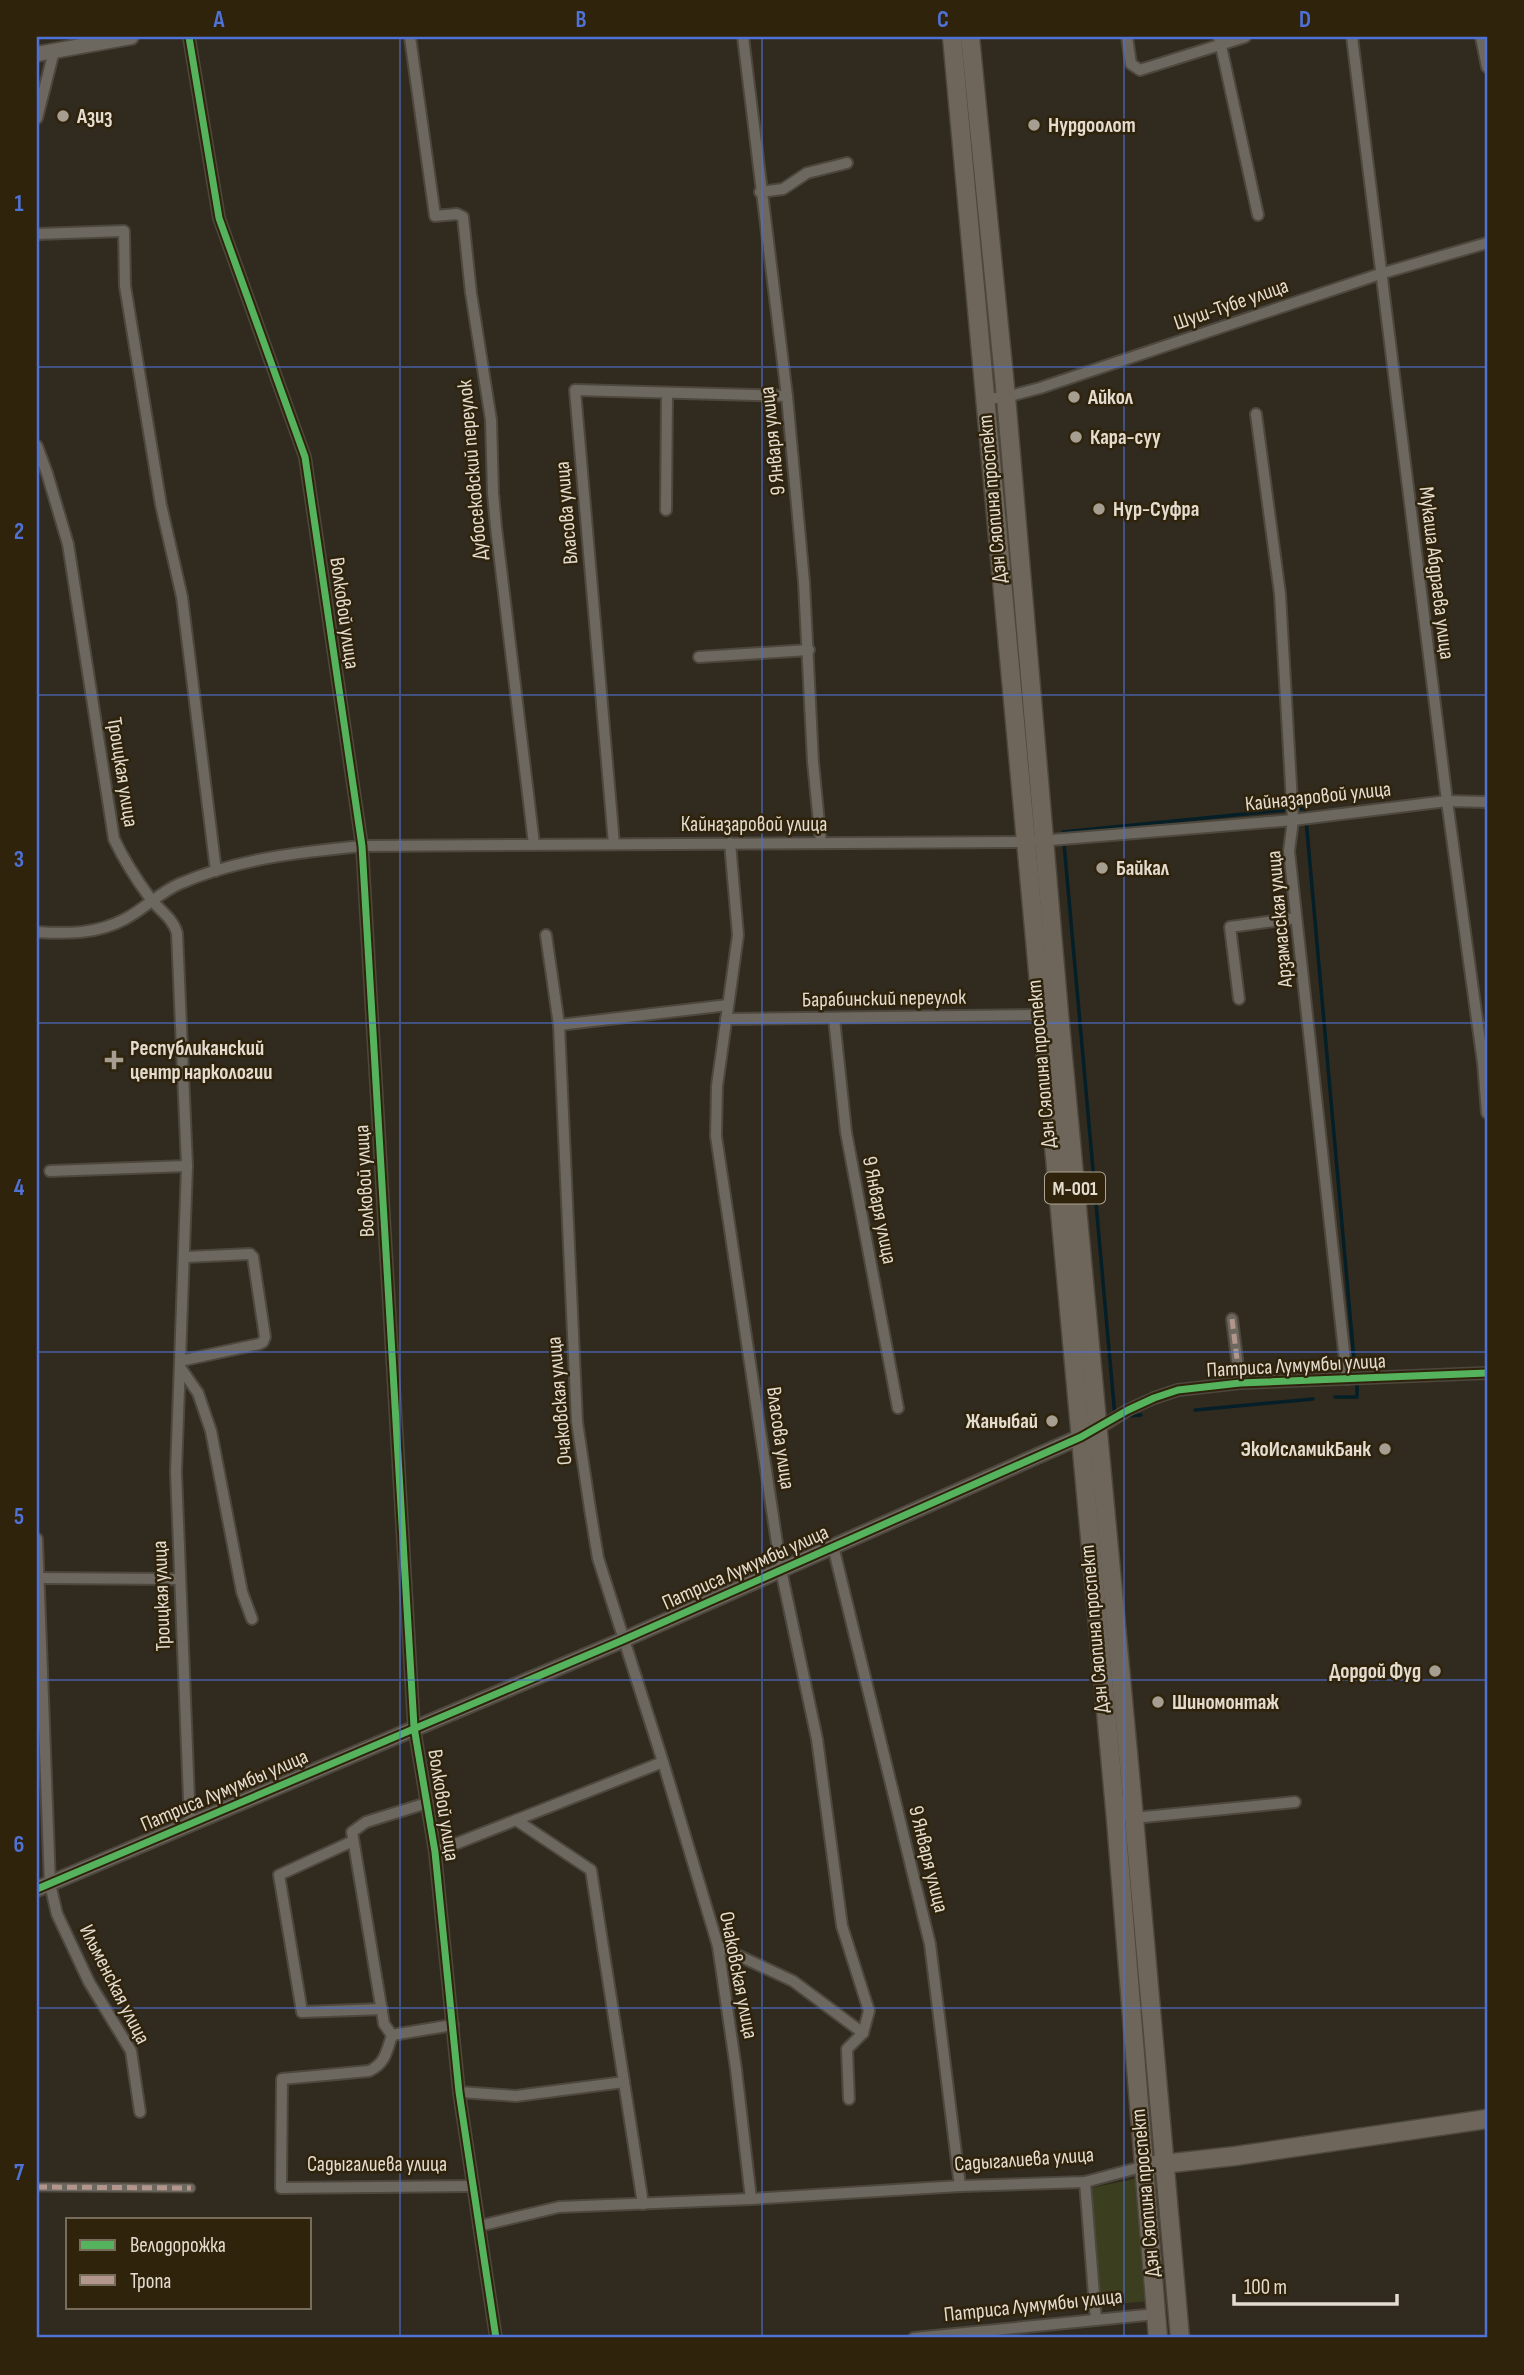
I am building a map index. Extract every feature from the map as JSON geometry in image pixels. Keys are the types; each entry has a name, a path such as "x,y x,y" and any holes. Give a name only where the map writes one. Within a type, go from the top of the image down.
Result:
{"main road":[{"name":"Дэн Сяопина проспект","path":"953,37 986,399 1036,842 1042,1015 1063,1151 1098,1429 1180,2338"},
{"name":"Дэн Сяопина проспект","path":"971,37 1006,397 1036,842 1063,1151 1081,1437 1158,2338"},
{"name":"Садыгалиева улица","path":"1145,2166 1235,2156 1487,2119"}],"street":[{"path":"37,54 74,43 131,37"},
{"name":"Волковой улица","path":"190,37 219,218 305,457 362,846 414,1727 435,1852 459,2092 496,2338"},
{"name":"Дубосековский переулок","path":"410,37 435,216 457,214 463,217 471,293 491,420 496,527 534,844"},
{"name":"9 Января улица","path":"743,37 788,396 809,650 813,762 821,843"},
{"path":"1127,37 1132,64 1140,71 1220,41 1245,37"},
{"name":"Мукаша Абдраева улица","path":"1352,37 1447,801 1483,1063 1487,1113"},
{"path":"1481,37 1487,67"},
{"path":"1220,41 1258,215"},
{"path":"37,118 54,51"},
{"path":"761,192 783,189 807,173 847,163"},
{"path":"37,234 124,231 125,286 161,505 182,597 216,872"},
{"name":"Шуш-Тубе улица","path":"986,399 1040,388 1380,274 1487,243"},
{"name":"Власова улица","path":"614,844 575,390 788,396"},
{"path":"666,510 667,394"},
{"name":"Арзамасская улица","path":"1256,414 1280,594 1293,820 1289,851 1347,1378"},
{"name":"Троицкая улица","path":"37,446 68,544 114,839 128,866 152,901 173,922 177,933 187,1166 176,1472 190,1824"},
{"path":"699,657 809,650"},
{"name":"Кайназаровой улица","path":"37,932 72,934 99,930 126,919 178,884 288,853 362,846 1036,842 1293,820 1447,801 1487,802"},
{"name":"Власова улица","path":"730,844 737,935 717,1086 716,1136 781,1570 817,1739 842,1926 869,2011 863,2033 847,2049 849,2099"},
{"path":"1239,999 1230,927 1296,918"},
{"name":"Очаковская улица","path":"546,935 559,1025 577,1422 598,1558 718,1946 751,2199"},
{"path":"559,1025 728,1004"},
{"name":"Барабинский переулок","path":"726,1019 1042,1015"},
{"name":"9 Января улица","path":"834,1018 846,1132 898,1408"},
{"path":"50,1171 187,1166"},
{"path":"185,1257 250,1254 253,1257 265,1337 263,1342 180,1364 198,1393 211,1431 242,1592 252,1619"},
{"path":"1232,1319 1240,1383"},
{"name":"Патриса Лумумбы улица","path":"43,1887 623,1640 1081,1437 1128,1410 1178,1390 1240,1383 1487,1373"},
{"name":"Ильменская улица","path":"37,1539 43,1887 89,1982 131,2051 139,2112"},
{"name":"9 Января улица","path":"833,1546 930,1944 960,2186"},
{"path":"37,1578 179,1579"},
{"path":"435,1852 663,1762"},
{"path":"1134,1818 1295,1802"},
{"path":"427,1803 366,1822 352,1832 384,2024 392,2035 453,2025"},
{"path":"516,1820 591,1870 643,2204"},
{"path":"354,1841 279,1875 302,2012 382,2009"},
{"path":"718,1946 793,1981 863,2033"},
{"name":"Садыгалиева улица","path":"392,2035 385,2059 369,2071 282,2079 281,2188 473,2186"},
{"path":"459,2092 516,2096 624,2082"},
{"name":"Садыгалиева улица","path":"479,2227 559,2207 1085,2182 1145,2166"},
{"path":"1085,2182 1096,2320"},
{"path":"37,2187 191,2188"},
{"name":"Патриса Лумумбы улица","path":"914,2338 967,2336 1156,2314"}],"green space":[{"path":"1139,2178 1152,2301 1101,2305 1091,2188"}],"waterway":[{"path":"1115,1417 1063,832 1305,808 1355,1371"},
{"path":"1335,1397 1357,1397 1357,1384"},
{"path":"1195,1410 1313,1399"},
{"path":"1126,1416 1141,1415"}],"marked path":[{"path":"1232,1319 1240,1383"},
{"path":"37,2187 191,2188"}],"cycle path":[{"path":"189,37 219,218 305,457 362,846 414,1727 435,1852 459,2092 496,2338"},
{"path":"37,1889 623,1640 1081,1437 1154,1398 1178,1390 1240,1383 1487,1373"}],"place":[{"name":"Азиз","path":"63,116"},
{"name":"Нурдоолот","path":"1034,125"},
{"name":"Айкол","path":"1074,397"},
{"name":"Кара-суу","path":"1076,437"},
{"name":"Нур-Суфра","path":"1099,509"},
{"name":"Байкал","path":"1102,868"},
{"name":"Республиканский центр наркологии","path":"114,1060"},
{"name":"Жаныбай","path":"1052,1421"},
{"name":"ЭкоИсламикБанк","path":"1385,1449"},
{"name":"Дордой Фуд","path":"1435,1671"},
{"name":"Шиномонтаж","path":"1158,1702"}]}
